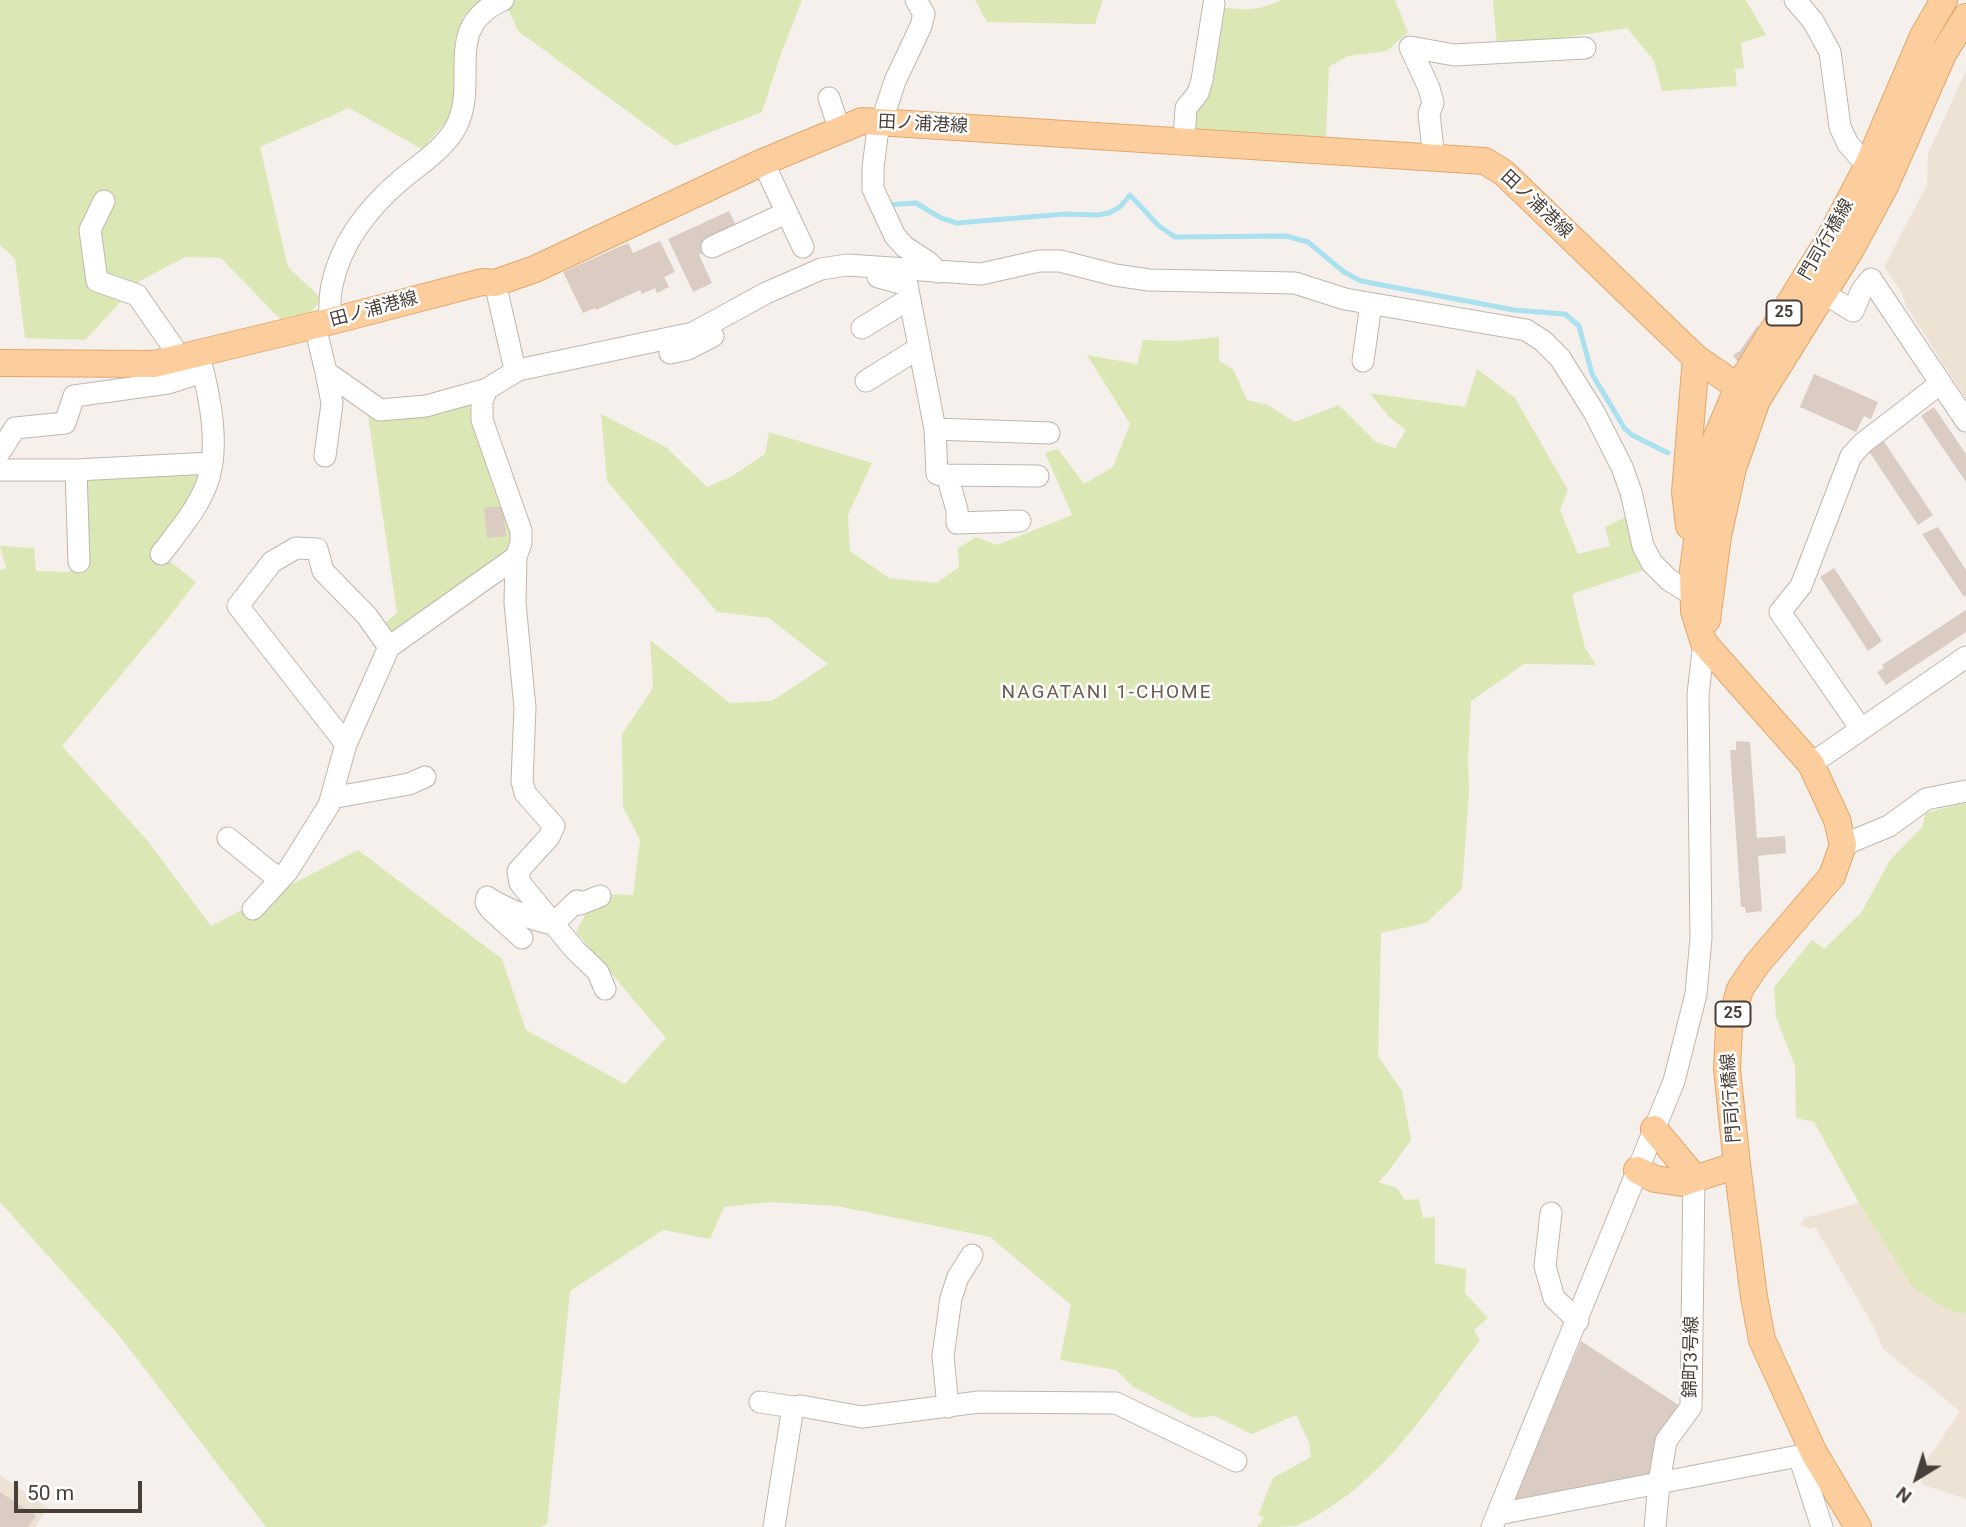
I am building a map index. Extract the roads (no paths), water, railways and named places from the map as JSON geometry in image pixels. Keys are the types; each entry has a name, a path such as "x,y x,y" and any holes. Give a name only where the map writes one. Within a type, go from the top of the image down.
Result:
{"main road":[{"name":"門司行橋線","path":"1858,1527 1807,1454 1762,1340 1754,1297 1727,1069 1729,1028 1740,989 1757,964 1832,876 1843,845 1837,820 1811,764 1704,643 1694,611 1693,583 1703,496 1713,446 1747,394 1867,167 1923,36 1944,0"},
{"name":"門司行橋線","path":"1704,643 1718,536 1747,394 1775,368 1825,295 1885,186 1943,54 1966,18"},
{"name":"田ノ浦港線","path":"0,363 192,362 482,282 495,283 535,270 763,162 862,121 1485,162 1504,173 1696,358 1747,394"},
{"path":"1693,583 1685,492 1696,358"},
{"path":"1654,1129 1694,1177"},
{"path":"1637,1170 1655,1178 1682,1183 1737,1165"}],"street":[{"path":"325,456 332,403 326,373 322,324 340,260 367,213 442,145 456,128 464,90 469,29 478,15 503,0"},
{"path":"916,0 924,13 921,26 895,81 881,123 873,168 873,190 895,236 938,272"},
{"path":"1795,0 1813,21 1830,52 1840,127 1848,144 1885,186"},
{"path":"1184,141 1186,108 1200,86 1214,4"},
{"path":"1434,159 1429,114 1433,103 1410,47 1454,55 1585,48"},
{"path":"829,98 836,119"},
{"path":"763,162 803,247"},
{"path":"104,201 90,230 97,281 137,296 173,347 192,362 215,446 208,483 202,496 161,554"},
{"path":"712,247 786,213"},
{"path":"326,373 380,410 426,406 487,389 518,370 693,333 766,293 821,269 846,265 981,274 1039,261 1060,261 1115,275 1149,280 1296,283 1345,299 1526,330 1543,341 1567,369 1594,412 1622,467 1631,492 1643,546 1652,563 1669,580 1693,583"},
{"path":"867,266 875,276 907,285 935,429 937,474 1038,476"},
{"path":"1825,295 1853,311 1862,290 1871,279 1966,421"},
{"path":"495,283 513,361 518,370"},
{"path":"670,353 707,341 767,299 766,293"},
{"path":"862,328 909,299"},
{"path":"1363,361 1371,304"},
{"path":"866,381 919,348"},
{"path":"0,452 15,428 65,423 74,396 168,383 192,362"},
{"path":"1861,729 1780,612 1801,586 1851,456 1863,443 1941,383"},
{"path":"487,389 482,401 482,420 522,531 516,557 516,615 524,708 522,781 525,793 554,826 550,837 518,871 520,883 524,891 598,972 605,989"},
{"path":"935,429 1049,433"},
{"path":"0,470 76,470 211,463"},
{"path":"76,470 79,562"},
{"path":"947,475 957,510 957,523 1020,521"},
{"path":"346,744 238,606 272,562 296,548 317,549 323,571 367,616 389,647"},
{"path":"253,909 300,851 329,805 346,744 389,647 516,557"},
{"path":"1495,1520 1674,1082 1696,995 1701,939 1698,694 1704,643"},
{"path":"1811,764 1966,657"},
{"path":"331,798 409,784 425,777"},
{"path":"1843,845 1889,826 1926,799 1966,779"},
{"path":"1926,799 1966,791"},
{"path":"228,838 271,873 281,877"},
{"path":"554,924 577,901 580,904 600,896"},
{"path":"522,938 491,910 486,903 487,897 543,922 554,924"},
{"name":"錦町3号線","path":"1655,1527 1666,1441 1691,1407 1694,1177"},
{"path":"1551,1213 1545,1266 1554,1298 1578,1321"},
{"path":"948,1407 943,1356 951,1298 963,1268 972,1255"},
{"path":"760,1402 862,1417 979,1402 1116,1404 1236,1461"},
{"path":"774,1527 793,1407"},
{"path":"1495,1520 1659,1483 1807,1454 1822,1527"}],"waterway":[{"path":"886,205 916,203 941,218 957,223 1065,214 1097,215 1120,207 1130,195 1159,226 1175,237 1286,236 1308,242 1344,272 1361,281 1514,310 1565,314 1579,326 1592,374 1625,429 1668,453"}],"district":[{"name":"NAGATANI 1-CHOME","path":"1107,693"}]}
